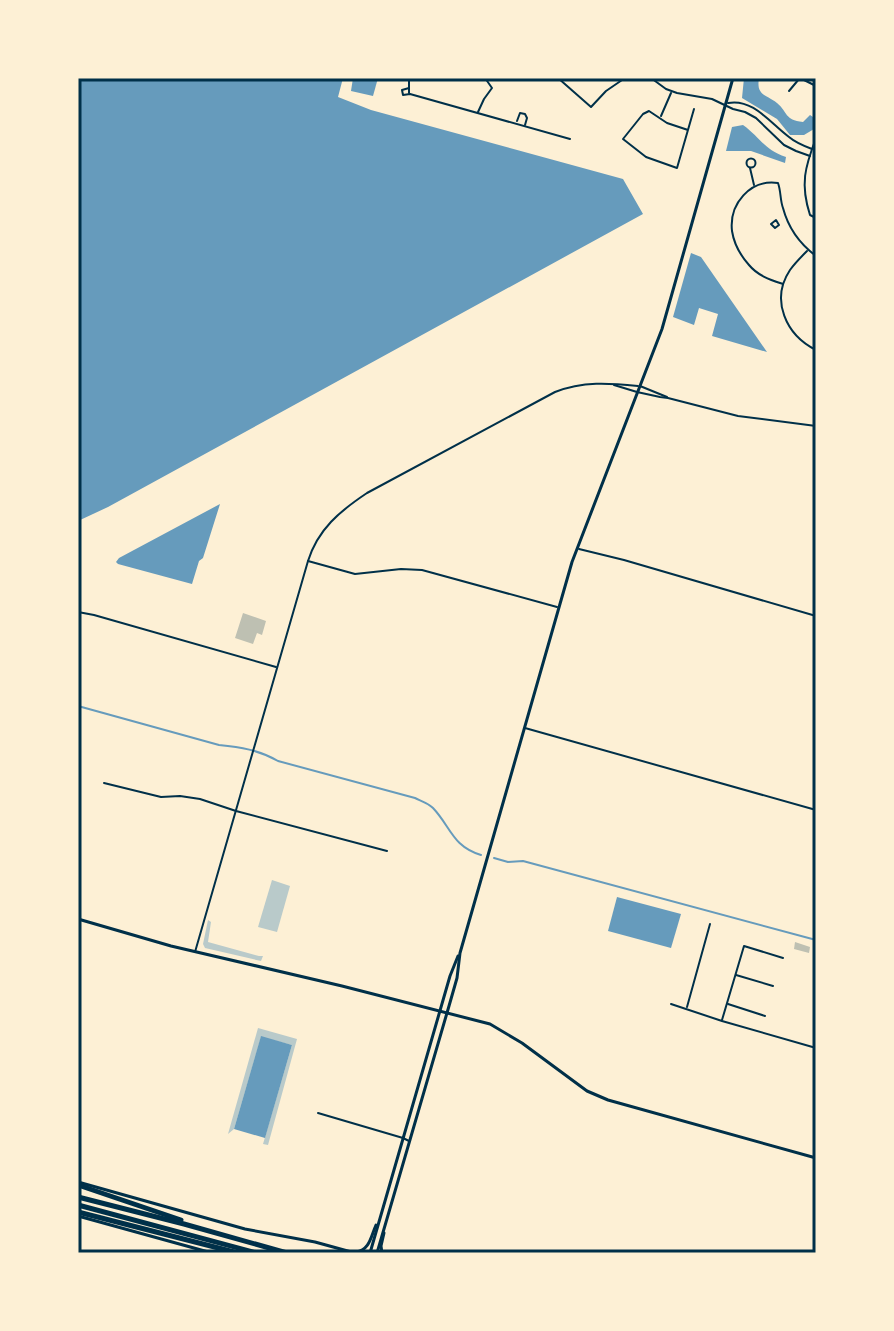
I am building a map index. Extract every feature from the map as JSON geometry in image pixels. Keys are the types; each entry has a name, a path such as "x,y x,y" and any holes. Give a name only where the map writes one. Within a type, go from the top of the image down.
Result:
{"highway":[{"path":"78,1184 182,1220 184,1224"},
{"path":"78,1197 287,1253"},
{"path":"78,1205 257,1253"},
{"path":"78,1214 238,1253"}],"main road":[{"path":"379,1253 558,607 576,549 664,322 733,78"},
{"path":"78,919 195,953 490,1024 587,1091 608,1100 816,1157"},
{"path":"370,1253 454,964 460,953"},
{"path":"78,1184 245,1229 315,1242 352,1253 367,1247 381,1214"},
{"path":"78,1214 212,1253"}],"street":[{"path":"409,78 410,94"},
{"path":"478,113 492,88 485,78"},
{"path":"558,78 591,107 616,80 625,78"},
{"path":"651,78 672,92 712,99 745,112 756,118 784,145 810,156"},
{"path":"789,91 800,78 816,86"},
{"path":"409,88 401,93 570,139"},
{"path":"660,118 672,92"},
{"path":"725,104 734,102 762,113 789,138 812,149"},
{"path":"688,130 667,123 649,111 623,139 646,157 677,168 688,130 694,109"},
{"path":"516,124 522,113 527,116 525,126"},
{"path":"816,138 803,192 810,215 816,218"},
{"path":"750,167 754,185"},
{"path":"783,284 750,266 735,243 732,223 744,193 754,185 774,182 780,185 786,220 816,256"},
{"path":"808,206 816,204"},
{"path":"779,223 786,220"},
{"path":"808,250 791,268 783,284 781,301 791,331 816,350"},
{"path":"609,383 738,416 816,426"},
{"path":"195,953 308,561 326,527 367,493 555,392 576,385 609,383 640,386 668,398"},
{"path":"576,549 816,616"},
{"path":"308,561 355,574 422,570 558,607"},
{"path":"773,610 776,605"},
{"path":"78,612 277,667"},
{"path":"524,728 816,810"},
{"path":"104,783 156,796 192,797 387,851"},
{"path":"686,1009 710,924"},
{"path":"722,1021 744,946 783,958"},
{"path":"735,975 773,986"},
{"path":"727,1003 765,1016"},
{"path":"671,1004 816,1048"},
{"path":"318,1113 410,1141"}],"shaded area":[{"path":"272,880 290,886 277,932 258,927"},
{"path":"208,920 211,922 208,942 263,956 261,961 205,948 203,944"},
{"path":"258,1028 297,1039 268,1145 263,1144 292,1045 261,1037 234,1129 228,1134"}],"water":[{"path":"78,78 343,78 338,97 371,110 623,179 643,214 78,521"},
{"path":"353,78 378,78 373,96 351,91"},
{"path":"744,78 759,78 760,91 792,119 803,122 810,115 816,119 814,129 804,135 790,135 777,119 742,98"},
{"path":"743,125 767,147 786,157 785,163 751,151 726,151 732,127"},
{"path":"691,253 701,257 767,352 712,336 718,314 699,308 694,325 673,317"},
{"path":"220,504 192,584 116,562 119,558"},
{"path":"617,897 681,914 671,948 608,931"},
{"path":"261,1036 292,1045 265,1138 234,1129"}],"building":[{"path":"243,613 266,621 262,635 257,633 253,644 235,638"},
{"path":"795,942 810,947 809,953 794,949"}],"waterway":[{"path":"78,706 219,745 264,754 278,761 415,798 433,808 464,847 481,855"},
{"path":"494,858 508,862 523,861 816,940"}]}
